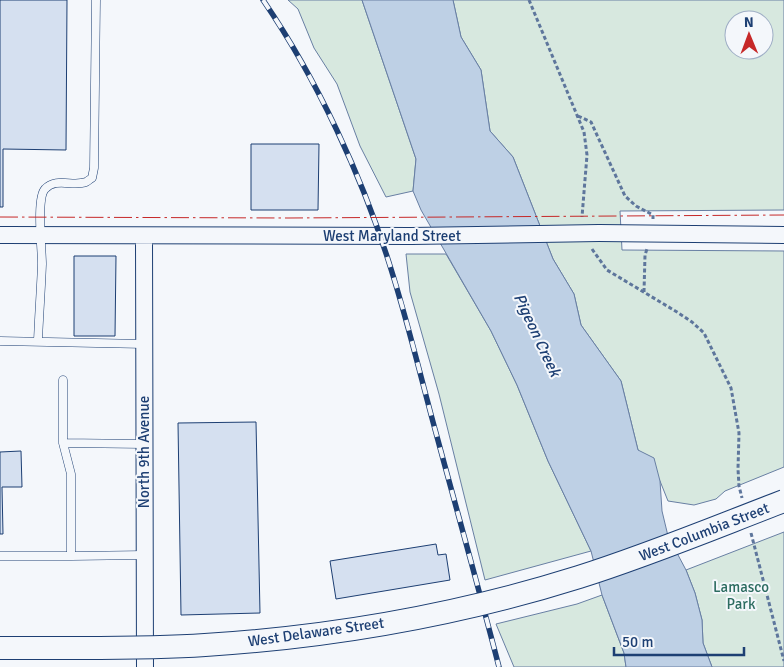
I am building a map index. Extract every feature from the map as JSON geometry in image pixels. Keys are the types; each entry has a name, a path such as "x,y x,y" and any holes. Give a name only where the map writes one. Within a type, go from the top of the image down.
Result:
{"main road":[{"name":"West Columbia Street","path":"624,563 784,501"},
{"name":"West Delaware Street","path":"0,648 204,646 332,632 469,607 524,593 624,563"}],"street":[{"name":"West Maryland Street","path":"0,235 594,238 653,234 784,235"},
{"name":"North 9th Avenue","path":"144,236 145,667"}],"lane":[{"path":"38,341 42,264 40,236 44,190 51,184 59,182 86,182 92,178 94,168 96,0"},
{"path":"0,341 144,344"},
{"path":"63,380 63,443 71,474 71,556"},
{"path":"63,443 144,444"},
{"path":"0,556 144,555"}],"path":[{"path":"529,0 584,132 587,155 582,203 584,224"},
{"path":"578,116 591,122 625,196 636,206 653,215 653,234 645,255 644,293"},
{"path":"594,238 607,270 684,317 704,333 731,388 739,433 739,486 743,503"},
{"path":"750,528 784,661"}],"green space":[{"path":"288,0 362,0 416,159 413,191 386,197 360,146 337,84 314,48 298,9"},
{"path":"453,0 784,0 784,210 620,211 622,250 784,251 784,467 725,491 716,499 694,505 668,501 660,481 638,450 621,381 581,325 574,294 553,259 513,157 490,131 481,70 461,37"},
{"path":"406,254 446,254 491,331 517,385 548,461 591,551 485,580 439,394 410,292"},
{"name":"Lamasco Park","path":"784,532 784,667 712,667 703,643 702,620 695,593 686,570"},
{"path":"602,595 624,653 626,667 514,667 496,624 577,604"}],"water":[{"name":"Pigeon Creek","path":"362,0 453,0 461,37 481,70 490,131 513,157 553,259 574,294 581,325 621,381 638,450 654,458 660,481 662,511 668,536 686,570 695,593 702,620 703,643 712,667 626,667 624,653 602,595 591,551 548,461 517,385 491,331 421,210 413,191 416,159"}],"building":[{"path":"0,0 67,0 66,150 3,149 3,207 0,207"},
{"path":"251,144 319,144 318,210 251,210"},
{"path":"74,256 116,256 115,336 74,336"},
{"path":"256,422 260,613 181,615 178,423"},
{"path":"21,451 22,487 2,487 3,534 0,534 0,452"},
{"path":"436,544 438,555 446,554 450,580 336,599 330,561"}],"railway":[{"path":"263,0 302,63 337,130 380,235 409,330 499,667"}],"power":[{"path":"0,217 288,218 784,215"}]}
